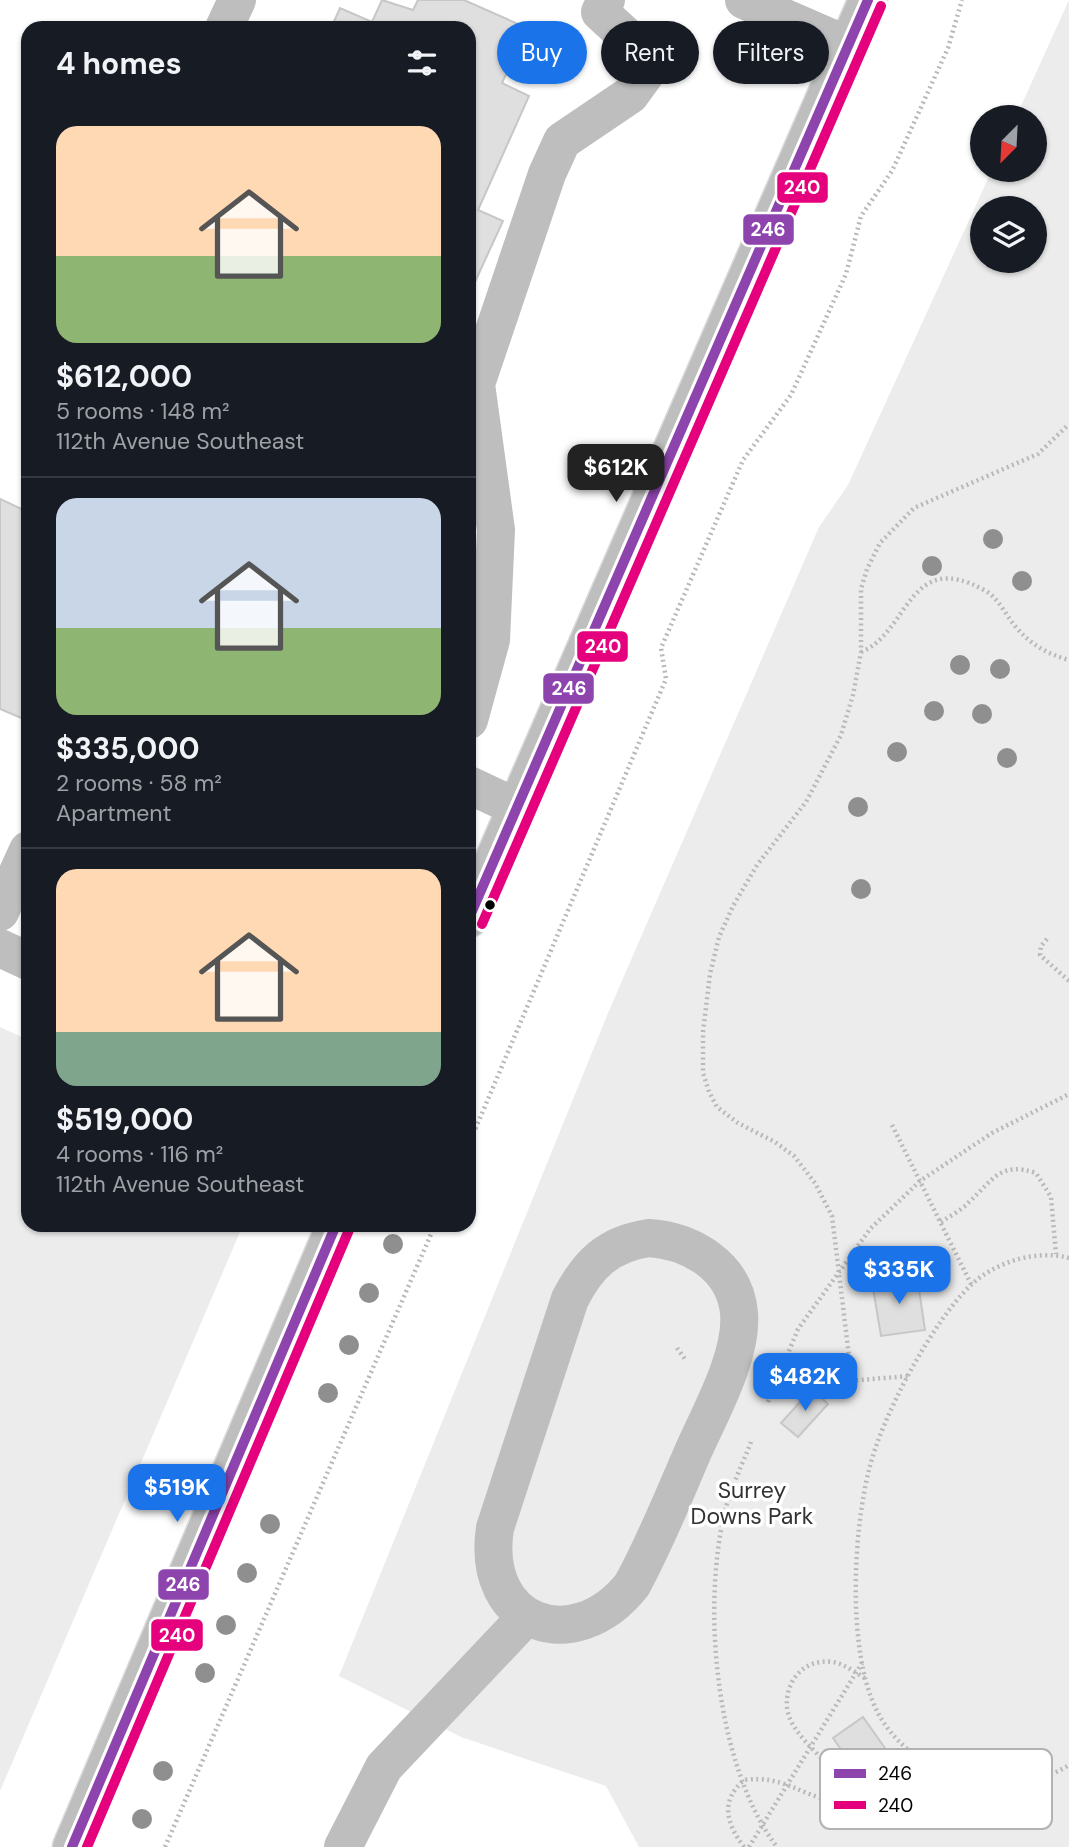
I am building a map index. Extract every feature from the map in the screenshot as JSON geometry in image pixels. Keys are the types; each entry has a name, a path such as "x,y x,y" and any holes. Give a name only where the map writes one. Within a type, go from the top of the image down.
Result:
{"main road":[{"path":"227,21 237,0"},
{"path":"476,376 547,174 562,141 629,95 646,73 640,49 600,12 606,0"},
{"path":"476,901 868,0"},
{"path":"756,6 847,45"},
{"path":"476,411 496,530 491,639 476,694"},
{"path":"476,788 516,807"},
{"path":"0,912 21,866"},
{"path":"0,948 21,958"},
{"path":"72,1847 333,1232"},
{"path":"660,1239 690,1246 709,1259 723,1275 739,1310 740,1327 722,1386 646,1559 620,1601 603,1613 567,1625 548,1625 526,1617 512,1607 501,1589 492,1559 495,1528 570,1299 597,1258 628,1241 660,1239"},
{"path":"343,1847 384,1767 526,1617"}],"path":[{"path":"476,1127 666,679 661,648 743,460 792,394 846,274 861,216 892,171 948,48 962,0"},
{"path":"852,1381 832,1216 801,1165 775,1142 738,1124 717,1107 703,1073 703,1032 710,974 719,937 757,865 775,846 822,774 841,734 853,695 861,652 861,589 867,569 887,536 914,508 1038,454 1069,424"},
{"path":"861,652 880,642 910,598 921,587 935,581 955,579 987,591 1032,644 1069,660"},
{"path":"1047,939 1041,946 1040,955 1069,981"},
{"path":"765,1409 798,1329 870,1229 920,1181 992,1133 1069,1094"},
{"path":"892,1125 971,1284"},
{"path":"941,1222 968,1204 993,1178 1006,1170 1021,1168 1036,1173 1051,1197 1056,1254"},
{"path":"165,1847 432,1232"},
{"path":"907,1749 900,1744 876,1711 862,1662 856,1597 859,1535 869,1469 909,1376 939,1325 971,1284 1013,1259 1056,1254 1069,1258"},
{"path":"765,1388 909,1376"},
{"path":"755,1431 726,1507 713,1597 715,1666 736,1760 762,1825 777,1847"},
{"path":"820,1759 790,1723 787,1692 794,1677 818,1661 835,1662 867,1680"},
{"path":"820,1798 787,1783 771,1778 744,1780 728,1798 728,1811 731,1824 747,1847 762,1825 787,1783 809,1747 862,1662"},
{"path":"1052,1772 1069,1765"}],"green space":[{"name":"Surrey Downs Park","path":"1069,0 1069,1847 639,1847 606,1786 461,1737 339,1676 608,1013 819,527 848,485 970,218 970,273 1047,273 1047,196 980,196 987,182 1047,182 1047,105 1021,105"},
{"path":"0,1027 21,1037 21,1232 240,1232 0,1791"}],"building":[{"path":"382,0 413,10 418,0 464,0 511,21 497,21 497,84 504,84 529,96 478,210 503,221 476,280 476,21 372,21"},
{"path":"340,8 370,21 334,21"},
{"path":"0,499 21,509 21,718 0,709"},
{"path":"917,1276 925,1330 881,1336 872,1282"},
{"path":"812,1389 828,1404 798,1437 781,1423"},
{"path":"863,1717 886,1749 841,1749 833,1738"}],"transit line":[{"name":"246","path":"476,902 868,0"},
{"name":"240","path":"482,924 881,6"},
{"name":"246","path":"72,1847 333,1232"},
{"name":"240","path":"87,1847 348,1232"}]}
